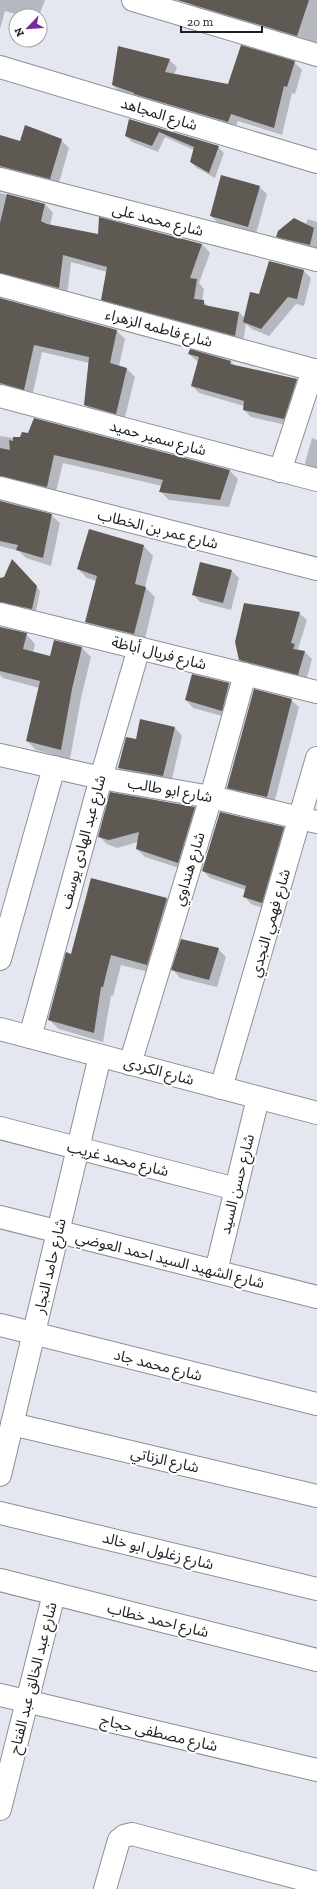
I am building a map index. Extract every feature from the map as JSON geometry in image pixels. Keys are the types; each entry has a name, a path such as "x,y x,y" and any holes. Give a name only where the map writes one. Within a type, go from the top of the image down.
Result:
{"street":[{"path":"132,0 317,55"},
{"name":"شارع المجاهد","path":"0,67 317,162"},
{"name":"شارع محمد على","path":"0,178 317,260"},
{"name":"شارع فاطمه الزهراء","path":"0,285 315,370"},
{"path":"280,471 315,370"},
{"name":"شارع سمير حميد","path":"0,396 317,480"},
{"name":"شارع عمر بن الخطاب","path":"0,488 317,569"},
{"name":"شارع فريال أباظة","path":"0,614 317,692"},
{"name":"شارع عبد الهادى يوسف","path":"30,1037 101,778 139,648"},
{"name":"شارع هنداوي","path":"130,1064 211,797 245,674"},
{"name":"شارع ابو طالب","path":"0,755 101,778 211,797 309,819"},
{"name":"شارع فهمي النجدي","path":"221,1088 309,819 317,758"},
{"path":"0,959 54,767"},
{"name":"شارع الكردى","path":"0,1029 317,1113"},
{"name":"شارع حامد النجار","path":"0,1476 100,1056"},
{"name":"شارع حسن السيد","path":"216,1271 258,1098"},
{"name":"شارع محمد غريب","path":"0,1128 236,1189"},
{"name":"شارع الشهيد السيد احمد العوضي","path":"0,1216 317,1297"},
{"name":"شارع محمد جاد","path":"0,1326 317,1404"},
{"name":"شارع الزناتي","path":"12,1424 317,1496"},
{"name":"شارع زغلول ابو خالد","path":"0,1513 317,1589"},
{"name":"شارع احمد خطاب","path":"0,1580 317,1660"},
{"name":"شارع عبد الخالق عبد الفتاح","path":"0,1809 54,1594"},
{"name":"شارع مصطفى حجاج","path":"0,1695 317,1770"},
{"path":"105,1889 116,1846 119,1840 124,1836 132,1834 317,1883"}],"building":[{"path":"177,0 309,0 297,36"},
{"path":"241,45 295,61 287,87 284,86 274,128 231,114 228,122 134,94 112,85 118,46 170,59 165,72 228,84"},
{"path":"129,119 219,146 209,173 190,162 194,147 159,132 152,146 125,136"},
{"path":"25,125 62,139 50,179 0,166 0,135 20,141"},
{"path":"221,175 260,186 248,227 210,216"},
{"path":"7,194 45,204 41,221 47,224 98,234 99,217 202,244 190,278 197,279 194,299 204,300 204,305 239,312 235,336 101,300 107,267 63,255 59,288 0,273 0,223"},
{"path":"294,218 314,228 310,245 276,237 278,231"},
{"path":"269,261 304,270 297,299 288,297 261,329 243,322 250,292 259,294"},
{"path":"0,298 117,330 110,363 127,368 116,414 84,405 89,357 34,345 24,390 0,383"},
{"path":"190,349 231,361 230,364 297,379 284,419 243,410 244,401 191,386 199,357 188,354"},
{"path":"34,418 230,470 220,500 159,492 163,480 54,455 47,487 0,476 0,448 10,450 9,440 13,441 13,437 20,437 22,432 28,433"},
{"path":"0,501 52,514 43,558 16,550 18,545 0,541"},
{"path":"89,529 144,545 135,584 146,587 134,634 85,622 97,576 77,569"},
{"path":"12,559 37,586 32,609 0,602 0,578 4,577"},
{"path":"200,562 232,570 223,603 192,595"},
{"path":"244,603 300,612 291,643 295,644 293,649 305,651 298,675 239,660 235,642"},
{"path":"0,627 27,633 23,649 50,656 54,640 82,647 72,689 61,750 26,741 40,681 0,671"},
{"path":"192,674 229,683 222,711 185,700"},
{"path":"254,689 292,699 267,797 227,788"},
{"path":"140,719 175,727 163,776 118,768 126,737 136,739"},
{"path":"110,792 195,807 178,863 136,849 139,832 109,840 98,837"},
{"path":"220,812 284,827 262,903 243,897 246,886 202,871"},
{"path":"91,878 167,898 147,965 111,955 103,987 101,987 94,1033 48,1020 66,952 71,954"},
{"path":"181,939 219,948 209,980 171,970"}]}
